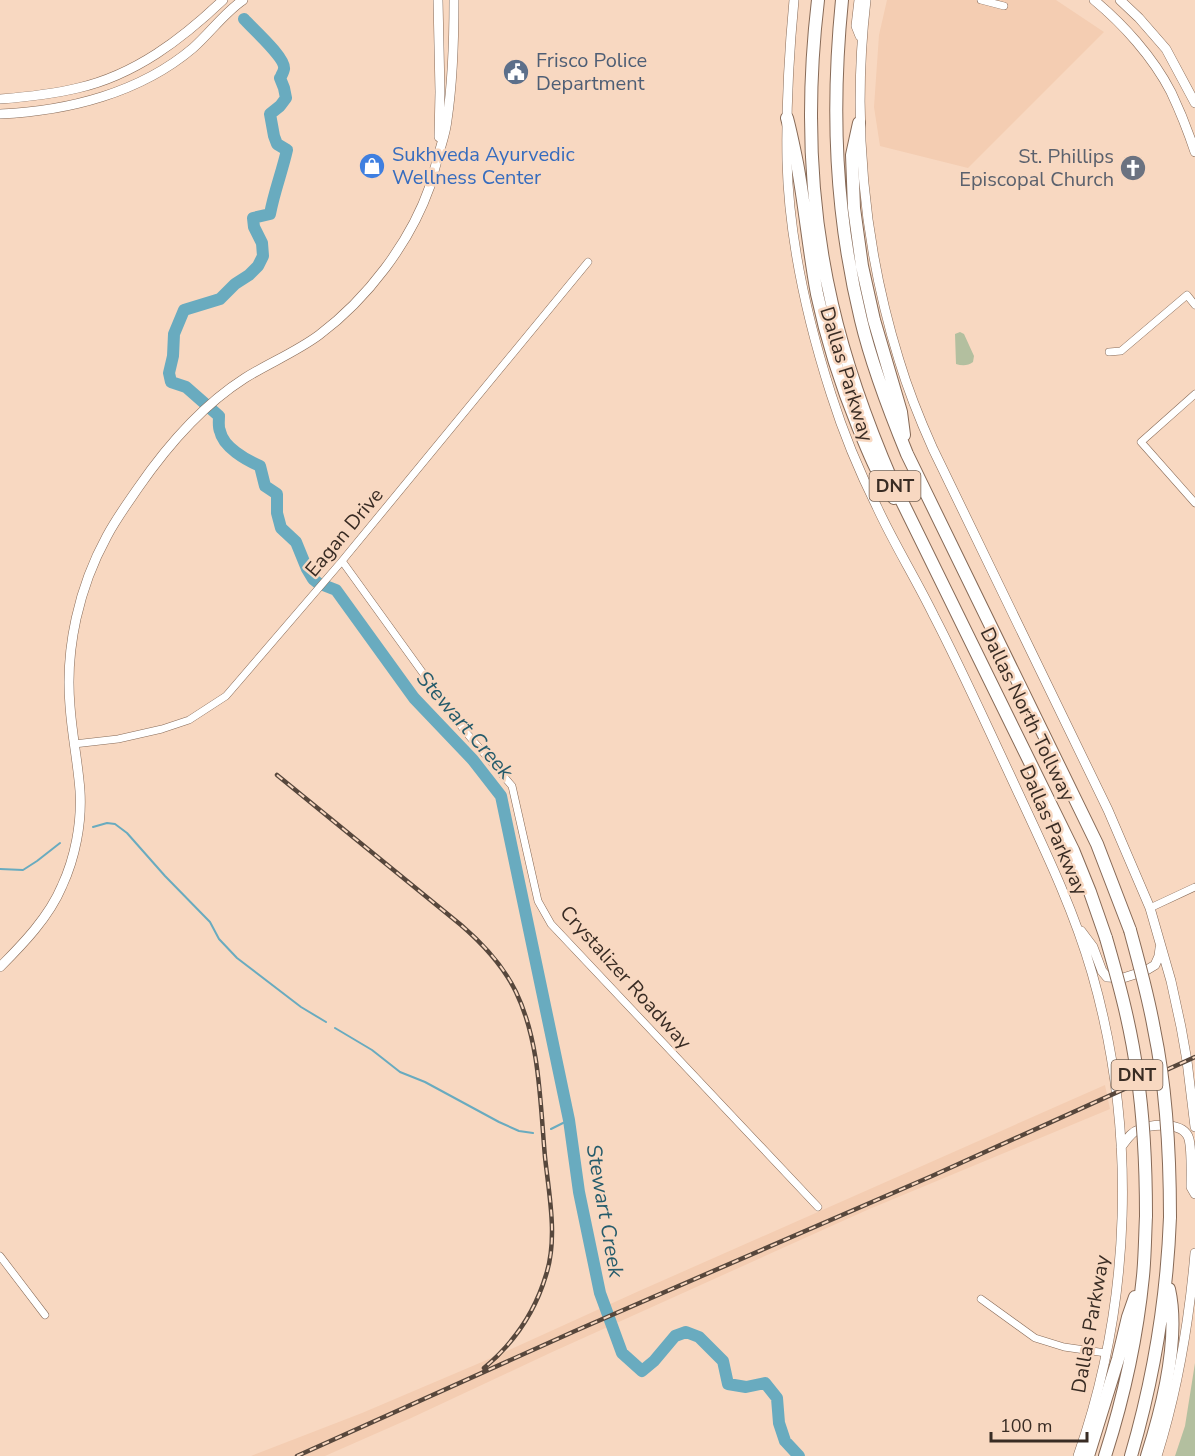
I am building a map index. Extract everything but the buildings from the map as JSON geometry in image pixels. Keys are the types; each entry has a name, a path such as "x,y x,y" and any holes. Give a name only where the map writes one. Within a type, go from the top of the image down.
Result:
{"highway":[{"name":"Dallas North Tollway","path":"818,0 811,70 812,162 816,209 832,304 857,394 874,439 910,518 1073,850 1106,938 1121,991 1137,1072 1146,1165 1143,1276 1130,1364 1105,1456"},
{"name":"Dallas North Tollway","path":"842,0 836,101 838,182 843,229 861,322 906,454 1097,844 1130,930 1155,1030 1170,1158 1167,1280 1154,1368 1131,1456"},
{"path":"787,118 797,163 809,250 833,359 844,393 884,484 910,518"},
{"path":"859,123 852,154 855,220 874,320 901,412 906,454"},
{"path":"1088,1456 1118,1359 1128,1317 1143,1276"},
{"path":"1147,1456 1161,1408 1167,1373 1172,1306 1167,1280"}],"main road":[{"path":"0,99 51,94 80,88 136,67 200,22 223,0"},
{"path":"0,114 56,109 101,97 143,80 193,48 243,0"},
{"path":"438,0 441,92 438,155"},
{"path":"0,968 48,912 66,875 74,849 80,794 70,707 69,665 76,619 88,576 102,544 120,514 166,450 189,424 219,396 245,378 317,337 340,318 372,284 394,256 409,232 429,187 447,121 454,37 454,0"},
{"name":"Dallas Parkway","path":"794,0 788,58 787,163 796,248 811,324 832,396 850,445 878,509 935,618 1055,872 1092,974 1108,1043 1116,1092 1121,1147 1123,1180 1121,1251 1106,1353 1096,1399 1078,1456"},
{"path":"859,0 856,26 861,41"},
{"path":"866,0 861,41 859,123 868,221 876,269 899,360 933,449 1108,810 1150,908 1171,981 1181,1027 1195,1127"},
{"path":"1119,0 1139,18 1166,49 1195,104"},
{"path":"1096,1 1126,31 1155,67 1170,90 1195,152"},
{"path":"98,82 101,97"},
{"path":"1076,925 1093,947 1102,971 1107,977 1123,978 1155,965 1159,956 1160,942"},
{"path":"1121,1147 1135,1130 1168,1125 1182,1129 1189,1137 1191,1187 1195,1194"},
{"path":"1157,1456 1183,1352 1191,1304 1195,1253"}],"street":[{"path":"981,0 1004,6"},
{"name":"Eagan Drive","path":"74,744 118,739 189,720 233,689 342,561 588,262"},
{"path":"1109,352 1121,351 1187,295 1195,305"},
{"path":"1195,394 1141,441 1195,503"},
{"name":"Crystalizer Roadway","path":"342,561 464,730 512,786 538,902 551,924 818,1207"},
{"path":"1150,908 1195,887"},
{"path":"0,1256 45,1315"},
{"path":"981,1299 1035,1338 1064,1347 1106,1353"}],"shaded area":[{"path":"887,0 1056,0 1104,32 968,168 880,146 874,107 879,35"},
{"path":"1105,1085 1110,1109 867,1210 325,1456 251,1456 362,1413 489,1359"}],"green space":[{"path":"960,332 964,334 974,356 973,362 967,365 956,364 955,334"},
{"path":"1195,1363 1195,1456 1175,1456 1185,1426"}],"waterway":[{"name":"Stewart Creek","path":"244,19 283,64 284,70 280,78 286,98 270,114 277,144 287,150 270,214 253,218 254,227 262,243 263,256 258,266 220,299 184,310 174,334 173,356 169,373 171,382 186,387 219,416 219,429 230,448 260,466 265,486 277,494 277,513 281,528 296,542 313,579 336,590 414,698 473,760 501,796 569,1120 579,1192 600,1293 622,1353 642,1371 654,1361 675,1336 686,1332 699,1337 723,1361 728,1384 746,1387 765,1383 777,1398 779,1423 785,1441 799,1456"},
{"path":"93,827 107,823 115,824 127,833 210,922 219,939 237,958 301,1007 326,1022"},
{"path":"0,869 23,870 60,843"},
{"path":"335,1028 372,1050 400,1072 425,1082 499,1122 519,1131 533,1133"},
{"path":"551,1129 569,1120"}],"railway":[{"path":"277,775 477,940 505,973 524,1011 538,1073 552,1216 550,1261 536,1302 522,1326 505,1348 484,1368"},
{"path":"297,1456 575,1331 932,1176 1195,1057"}],"place":[{"name":"Frisco Police Department","path":"516,72"},
{"name":"Sukhveda Ayurvedic Wellness Center","path":"372,166"},
{"name":"St. Phillips Episcopal Church","path":"1133,168"}]}
